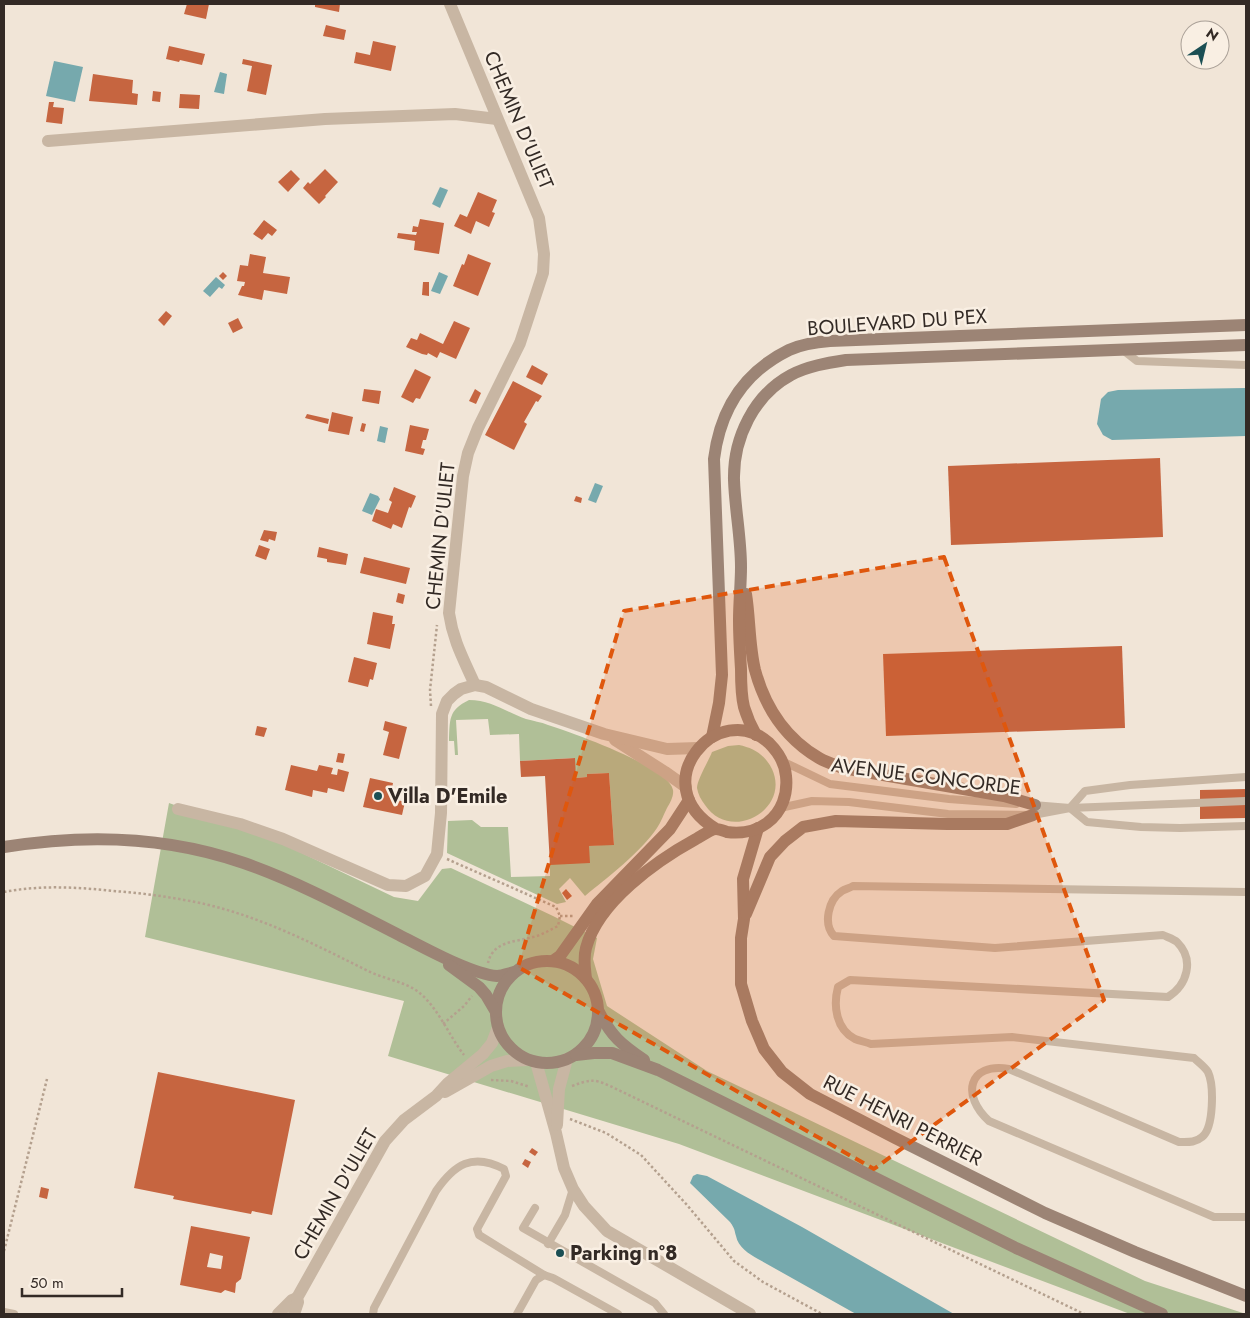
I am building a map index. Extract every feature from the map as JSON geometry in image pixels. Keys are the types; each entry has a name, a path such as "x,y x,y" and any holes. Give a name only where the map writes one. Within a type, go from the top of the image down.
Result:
{"main road":[{"name":"BOULEVARD DU PEX","path":"712,737 722,676 714,459 716,439 730,404 742,386 772,360 790,349 809,343 830,340 1246,325"},
{"name":"BOULEVARD DU PEX","path":"756,735 743,705 739,619 741,566 734,478 741,435 755,408 768,393 791,375 809,368 846,360 1246,345"},
{"path":"741,566 755,670 778,723 792,738 819,758 843,768 1004,796 1034,810"},
{"path":"733,731 756,735 767,741 776,750 782,761 786,772 787,785 785,797 780,808 767,823 758,828 737,833 716,828 705,822 695,812 689,800 686,787 688,766 698,748 712,737 733,731"},
{"path":"552,961 560,956 597,904 670,829 689,800"},
{"path":"744,918 770,857 785,841 803,828 836,821 1007,824 1034,810"},
{"path":"586,978 584,964 586,949 603,913 657,862 716,828"},
{"name":"RUE HENRI PERRIER","path":"758,828 743,879 744,918 741,984 752,1021 764,1050 782,1072 810,1094 1019,1200 1099,1237 1246,1296"},
{"path":"4,847 65,840 101,839 167,844 244,863 322,895 434,953 487,974 498,976 515,972 527,965 539,962 552,961 565,964 586,978 593,988 599,1012 608,1029 619,1042 658,1070"},
{"path":"434,953 479,987 496,1012"},
{"path":"515,972 505,983 498,997 496,1012 498,1027 504,1041 515,1052 532,1061 550,1064 594,1053 612,1053 658,1070 1016,1248 1162,1314"},
{"path":"572,1057 586,1046 593,1036 599,1012"},
{"path":"1198,1278 1246,1290"}],"street":[{"name":"CHEMIN D'ULIET","path":"450,4 539,218 544,254 543,273 520,343 478,428 468,454 463,476 449,613 452,631 459,651 475,685"},
{"path":"48,140 325,119 455,114 497,119"},
{"path":"178,809 240,824 283,839 388,885 406,886 425,876 437,854 440,813 442,714 447,701 461,689 475,685 486,687 531,708 604,734 667,749 698,748"},
{"path":"604,734 666,772 686,787"},
{"name":"CHEMIN D'ULIET","path":"294,1314 298,1302 297,1298 385,1141 404,1120 436,1096 448,1083 483,1054 492,1043 498,1027"},
{"path":"556,1133 559,1089 572,1057"},
{"name":"CHEMIN D'ULIET","path":"436,1096 454,1088 491,1066 507,1060 532,1061"},
{"path":"532,1061 556,1133 564,1168 573,1189 584,1206 607,1231 750,1314"},
{"name":"CHEMIN D'ULIET","path":"278,1314 292,1300 297,1298"}],"lane":[{"path":"1123,350 1136,360 1246,365"},
{"name":"AVENUE CONCORDE","path":"782,761 830,784 1034,810"},
{"path":"1246,777 1130,785 1085,791 1070,808 1087,822 1141,827 1180,828 1246,826"},
{"name":"AVENUE CONCORDE","path":"780,808 812,801 849,802 948,814 1246,801"},
{"path":"1246,892 853,886 841,892 831,904 827,921 830,931 834,936 995,948 1163,935 1176,941 1184,952 1187,968 1184,981 1176,992 1168,996 850,980 838,987 834,1000 837,1016 846,1032 855,1039 871,1044 1012,1037 1194,1058 1207,1070 1212,1083 1210,1122 1204,1136 1194,1142 1179,1142 1009,1069 996,1067 980,1073 972,1085 972,1096 979,1112 989,1122 1214,1217 1246,1217"},
{"path":"373,1314 374,1308 436,1192 446,1177 456,1167 472,1162 494,1164 504,1169 506,1176 477,1229 479,1235 544,1276 553,1278 618,1314"},
{"path":"548,1244 565,1215 573,1189"},
{"path":"535,1208 523,1228 548,1244 655,1303 664,1314"},
{"path":"517,1314 536,1280 544,1276"},
{"path":"4,1312 14,1314"}],"path":[{"path":"437,854 556,907 560,916 558,926 533,937 512,942 494,950 488,966"},
{"path":"4,892 79,887 154,895 201,903 245,916 288,932 371,972 417,991 427,1000 468,1060"},
{"path":"443,1024 464,1006 475,992"},
{"path":"4,1251 47,1079"},
{"path":"487,1079 537,1088"},
{"path":"571,1086 590,1080 597,1080 1084,1314"},
{"path":"558,1118 572,1119 606,1133 640,1155 687,1205 734,1261 763,1282 822,1314"}],"highlighted area":[{"path":"944,557 1104,1000 874,1169 518,967 624,611"}],"green space":[{"path":"469,700 491,704 526,719 596,743 638,761 668,781 673,790 673,795 657,828 633,855 585,896 570,878 559,889 566,902 557,904 447,853 448,821 472,820 481,827 508,827 511,877 550,876 550,865 589,846 614,844 609,773 587,774 587,777 576,778 574,758 520,761 519,734 490,735 488,719 456,720 458,755 455,755 454,741 449,741 451,716 457,708"},
{"path":"739,745 754,750 766,760 772,769 776,784 773,797 766,808 755,817 742,821 729,821 716,816 705,805 697,788 712,752 728,746"},
{"path":"169,803 285,845 394,897 418,901 442,869 451,868 553,916 597,938 593,959 607,1006 707,1071 1145,1281 1246,1314 1130,1314 679,1144 388,1056 404,1001 145,937"}],"water":[{"path":"54,61 83,67 75,102 46,96"},
{"path":"220,72 227,74 224,94 214,92"},
{"path":"440,187 448,190 440,208 432,204"},
{"path":"439,272 448,276 440,294 431,291"},
{"path":"216,277 225,285 222,289 219,287 210,297 203,291"},
{"path":"1246,388 1246,436 1112,440 1103,435 1097,424 1101,399 1108,392 1118,390"},
{"path":"380,426 388,428 385,443 377,441"},
{"path":"595,483 603,486 596,503 588,500"},
{"path":"370,493 378,496 380,499 372,515 362,511"},
{"path":"697,1174 707,1176 802,1227 954,1314 856,1314 744,1250 737,1240 730,1222 690,1183 693,1176"}],"building":[{"path":"187,4 209,4 206,19 184,14"},
{"path":"315,4 340,4 339,12 315,7"},
{"path":"326,25 346,30 344,40 323,36"},
{"path":"373,41 396,46 391,71 354,63 356,52 370,55"},
{"path":"169,46 205,54 202,65 166,59"},
{"path":"243,59 272,65 266,95 247,91 252,66 242,64"},
{"path":"93,74 133,80 132,93 138,94 137,105 89,101"},
{"path":"153,91 161,92 160,102 152,101"},
{"path":"180,94 200,95 199,109 179,108"},
{"path":"49,102 54,102 53,107 64,108 62,124 46,122"},
{"path":"325,169 338,182 319,204 303,188 308,182 310,184"},
{"path":"291,170 300,179 288,192 278,182"},
{"path":"478,192 497,200 492,212 495,213 489,227 476,221 471,234 454,226 460,214 467,217"},
{"path":"420,219 444,223 439,254 414,250 415,241 397,238 398,233 416,235 417,232 412,232 413,226 418,227"},
{"path":"264,220 277,230 272,236 268,233 262,240 253,234"},
{"path":"250,254 266,257 263,273 290,277 287,294 264,290 262,300 238,295 245,282 237,281 240,265 248,266"},
{"path":"468,254 491,263 478,296 453,286"},
{"path":"223,272 227,276 223,280 219,276"},
{"path":"423,282 429,282 429,296 422,295"},
{"path":"166,311 172,316 164,326 158,320"},
{"path":"238,318 243,328 233,333 228,323"},
{"path":"454,321 470,328 456,359 440,352 437,358 428,353 427,355 422,354 406,347 411,338 417,340 420,333 443,344"},
{"path":"532,365 548,374 542,385 526,377"},
{"path":"415,369 431,377 420,399 416,398 413,403 401,397"},
{"path":"513,381 542,396 538,402 536,401 524,422 527,424 514,450 485,435"},
{"path":"364,389 381,391 379,404 362,401"},
{"path":"475,389 481,393 476,404 469,401"},
{"path":"332,412 353,417 349,435 328,431"},
{"path":"307,414 329,419 328,424 305,418"},
{"path":"362,423 366,424 364,432 360,431"},
{"path":"410,425 429,429 426,440 423,440 421,448 425,449 423,455 405,451"},
{"path":"1160,458 1163,537 951,545 948,466"},
{"path":"394,487 416,496 411,508 409,507 402,528 393,524 391,529 372,521 376,509 388,513 392,502 389,500"},
{"path":"576,496 582,498 581,503 574,501"},
{"path":"264,530 277,532 275,541 269,539 268,542 260,540"},
{"path":"259,545 270,549 266,560 255,556"},
{"path":"319,547 348,554 346,565 327,562 327,559 317,557"},
{"path":"364,557 410,568 406,584 360,573"},
{"path":"398,593 405,595 403,604 396,602"},
{"path":"373,612 393,616 392,624 395,624 390,649 367,644"},
{"path":"1122,646 1125,728 886,736 883,654"},
{"path":"354,657 377,663 373,680 370,679 368,687 348,682"},
{"path":"385,721 407,727 399,759 383,755 389,732 383,730"},
{"path":"257,726 267,728 264,737 255,735"},
{"path":"338,753 345,754 343,763 336,762"},
{"path":"575,758 576,778 587,777 587,774 609,773 614,845 589,846 590,863 550,865 545,776 521,777 520,761"},
{"path":"291,765 317,771 319,765 333,768 331,774 337,775 338,769 349,772 344,792 328,788 327,793 313,790 312,797 285,790"},
{"name":"Villa D'Emile","path":"370,778 393,783 390,798 405,802 402,815 363,807"},
{"path":"1246,789 1246,818 1200,819 1200,790"},
{"path":"566,889 572,896 567,900 562,893"},
{"path":"158,1072 295,1100 272,1215 252,1211 251,1214 173,1199 174,1196 134,1188"},
{"path":"532,1148 538,1152 535,1156 529,1152"},
{"path":"525,1159 531,1162 528,1168 522,1164"},
{"path":"41,1187 49,1189 47,1199 39,1197"},
{"path":"191,1226 250,1237 241,1279 236,1283 235,1293 225,1290 221,1293 180,1285","holes":["210,1253 223,1256 221,1269 207,1267"]}],"place":[{"name":"Villa D'Emile","path":"378,796"},
{"name":"Parking n°8","path":"560,1253"}]}
